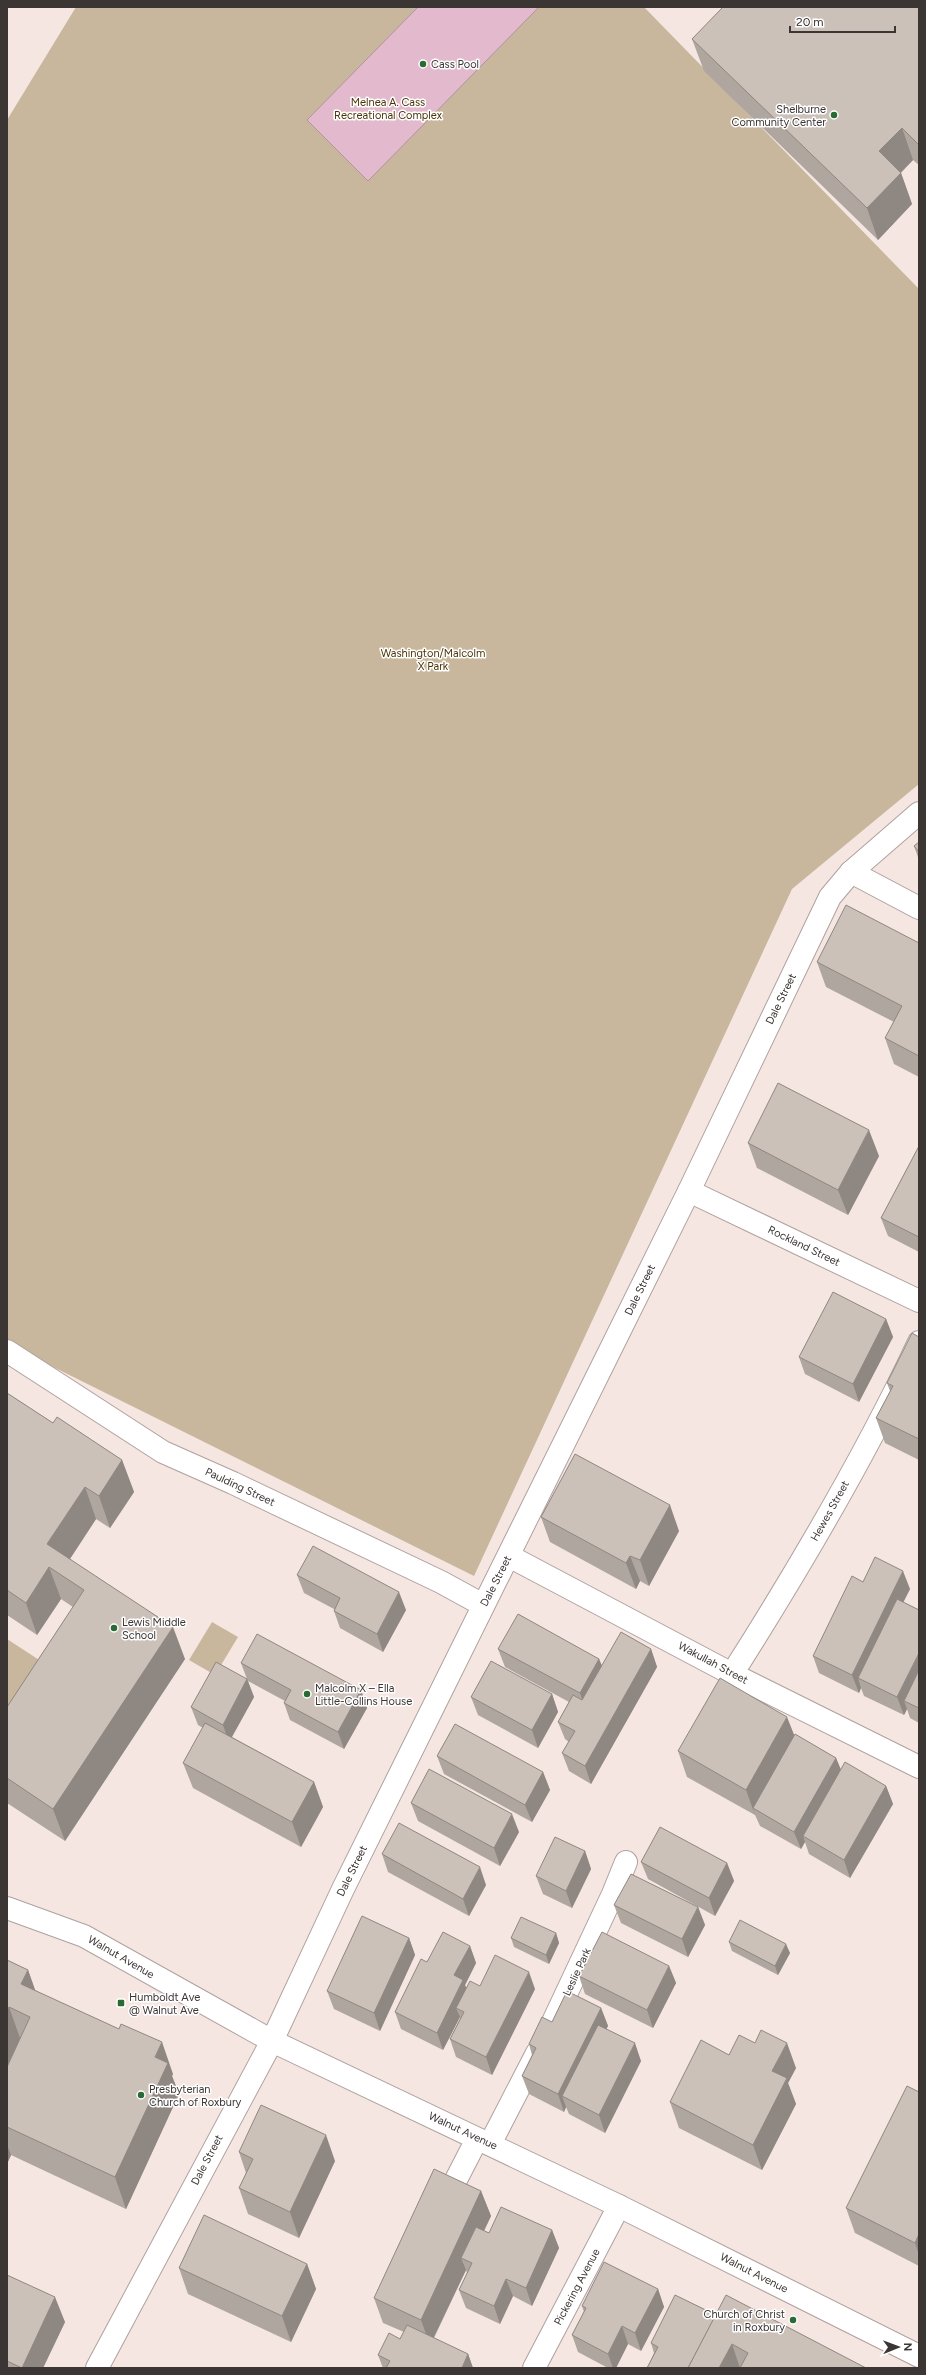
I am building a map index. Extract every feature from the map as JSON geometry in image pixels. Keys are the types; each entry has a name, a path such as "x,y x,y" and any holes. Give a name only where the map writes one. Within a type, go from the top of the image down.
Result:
{"street":[{"name":"Dale Street","path":"97,2368 272,2041 343,1889 689,1191 830,897 851,872 919,813"},
{"path":"851,872 919,908"},
{"name":"Rockland Street","path":"689,1191 919,1302"},
{"name":"Hewes Street","path":"732,1674 799,1568 894,1394 919,1342"},
{"name":"Paulding Street","path":"7,1350 163,1452 291,1510 441,1582 483,1605"},
{"name":"Wakullah Street","path":"509,1556 732,1674 919,1767"},
{"name":"Leslie Park","path":"432,2226 484,2141 555,2016 613,1894 626,1862"},
{"name":"Walnut Avenue","path":"7,1908 84,1936 272,2041 620,2206 919,2356"},
{"name":"Pickering Avenue","path":"534,2368 620,2206"}],"green space":[{"name":"Washington/Malcolm X Park","path":"76,7 644,7 919,289 919,784 792,889 474,1576 7,1344 7,120"},
{"path":"212,1622 238,1637 215,1675 189,1660"},
{"path":"7,1639 53,1669 7,1741"}],"shaded area":[{"name":"Cass Pool","path":"418,7 539,7 368,181 307,120"}],"building":[{"name":"Shelburne Community Center","path":"723,7 919,7 919,145 902,128 879,151 901,173 867,208 692,39"},
{"path":"919,842 919,852 914,846"},
{"path":"846,905 919,943 919,1056 885,1038 902,1006 817,962"},
{"path":"778,1083 869,1130 838,1190 748,1143"},
{"path":"919,1146 919,1237 881,1218"},
{"path":"833,1292 886,1319 853,1384 799,1357"},
{"path":"912,1333 919,1337 919,1439 876,1418 893,1386 887,1383"},
{"name":"Lewis Middle School","path":"7,1393 53,1423 57,1417 122,1460 99,1496 85,1487 47,1544 173,1627 53,1809 7,1778 7,1707 84,1590 49,1567 26,1603 7,1590"},
{"path":"575,1454 670,1505 640,1560 630,1556 626,1563 541,1517"},
{"path":"313,1546 399,1592 377,1634 334,1611 340,1598 297,1575"},
{"path":"875,1557 903,1571 852,1675 813,1656 852,1576 863,1582"},
{"path":"897,1599 919,1610 919,1653 897,1697 858,1678"},
{"path":"518,1614 599,1659 580,1693 498,1649"},
{"path":"621,1632 651,1649 585,1766 562,1753 575,1731 558,1722 573,1695 582,1700"},
{"name":"Malcolm X – Ella Little-Collins House","path":"257,1634 361,1690 338,1732 284,1703 291,1690 241,1663"},
{"path":"491,1661 552,1694 532,1730 471,1697"},
{"path":"216,1662 247,1679 223,1725 191,1707"},
{"path":"919,1670 919,1708 904,1701"},
{"path":"720,1678 787,1717 746,1790 678,1751"},
{"path":"205,1723 314,1782 292,1822 183,1763"},
{"path":"455,1724 543,1772 525,1805 437,1756"},
{"path":"795,1734 836,1758 794,1832 753,1808"},
{"path":"845,1762 886,1786 844,1860 803,1836"},
{"path":"429,1769 512,1814 494,1848 411,1803"},
{"path":"399,1823 480,1867 463,1899 382,1854"},
{"path":"660,1827 727,1863 709,1898 641,1862"},
{"path":"555,1837 585,1851 566,1891 536,1876"},
{"path":"631,1874 698,1907 682,1939 614,1905"},
{"path":"362,1916 409,1938 374,2013 327,1991"},
{"path":"521,1917 556,1933 546,1955 511,1938"},
{"path":"740,1920 786,1944 775,1966 729,1942"},
{"path":"443,1932 470,1946 454,1975 463,1980 437,2033 395,2012 421,1959 427,1962"},
{"path":"602,1932 669,1966 647,2010 579,1976"},
{"path":"495,1955 529,1972 486,2057 450,2039 464,2012 456,2008 470,1981 480,1986"},
{"path":"7,1960 28,1970 21,1984 119,2029 121,2024 162,2042 155,2057 168,2063 115,2177 7,2127 7,2067 30,2017 9,2007 7,2011"},
{"path":"567,1991 601,2008 558,2094 522,2076 536,2048 529,2044 542,2017 552,2022"},
{"path":"598,2025 635,2043 599,2115 562,2096"},
{"path":"761,2030 787,2043 772,2071 787,2078 753,2145 670,2102 701,2040 729,2055 739,2035 755,2043"},
{"path":"907,2086 919,2092 919,2234 915,2243 846,2208"},
{"path":"261,2105 326,2135 290,2212 239,2188 253,2159 239,2152"},
{"path":"434,2169 481,2191 421,2320 374,2298"},
{"path":"501,2207 552,2230 526,2288 506,2279 494,2306 459,2290 472,2263 461,2258 476,2227 489,2233"},
{"path":"204,2215 307,2264 282,2316 179,2268"},
{"path":"604,2262 658,2289 635,2333 622,2326 608,2354 572,2335 586,2308 582,2306"},
{"path":"7,2275 55,2297 22,2368 7,2361"},
{"path":"675,2295 716,2315 688,2368 647,2368 658,2347 651,2343"},
{"path":"726,2295 866,2368 740,2368 748,2353 732,2344 719,2368 688,2368"},
{"path":"407,2325 468,2354 462,2368 386,2368 390,2361 378,2355 389,2333 400,2339"}],"place":[{"name":"Cass Pool","path":"423,64"},
{"name":"Shelburne Community Center","path":"834,115"},
{"name":"Lewis Middle School","path":"114,1628"},
{"name":"Malcolm X – Ella Little-Collins House","path":"307,1694"},
{"name":"Humboldt Ave @ Walnut Ave","path":"121,2003"},
{"name":"Presbyterian Church of Roxbury","path":"141,2095"},
{"name":"Church of Christ in Roxbury","path":"793,2320"}],"park label":[{"name":"Melnea A. Cass Recreational Complex","path":"388,108"}]}
